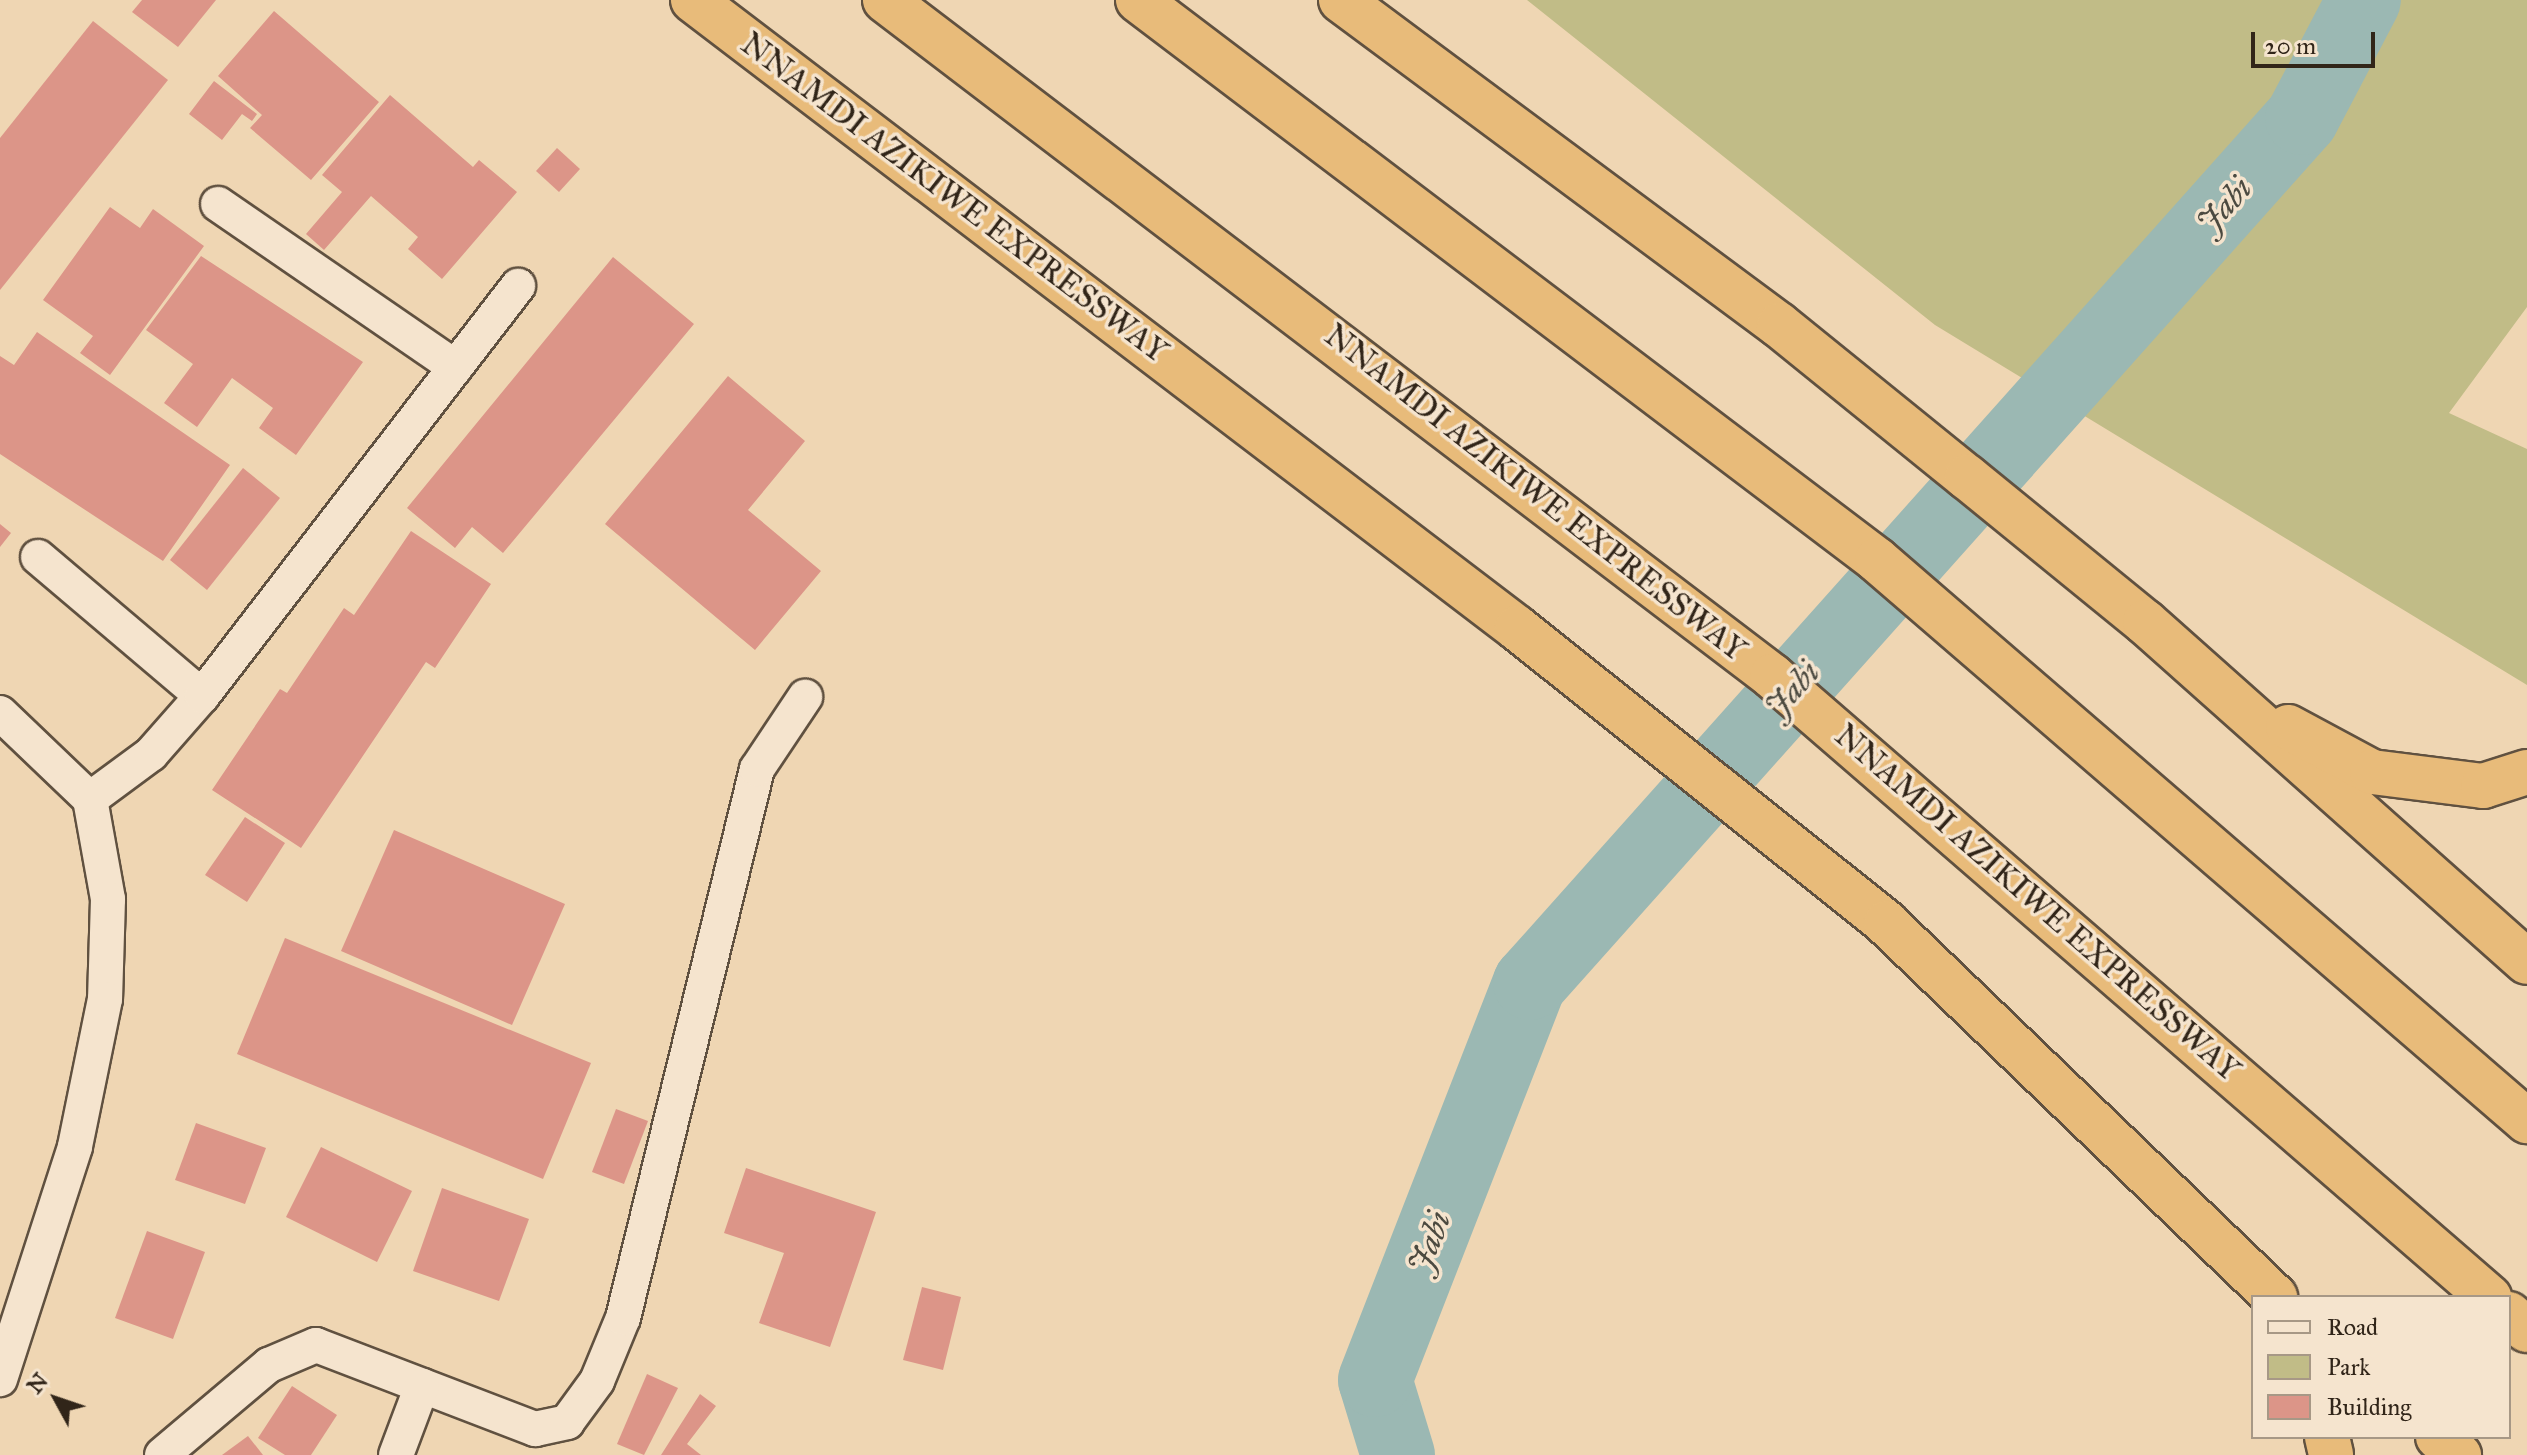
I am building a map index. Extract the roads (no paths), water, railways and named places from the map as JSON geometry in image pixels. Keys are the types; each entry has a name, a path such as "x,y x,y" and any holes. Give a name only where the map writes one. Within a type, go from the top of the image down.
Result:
{"highway":[{"name":"NNAMDI AZIKIWE EXPRESSWAY","path":"693,0 1517,628 1886,923 2273,1295"},
{"name":"NNAMDI AZIKIWE EXPRESSWAY","path":"885,0 1594,534 1966,838 2487,1295"},
{"path":"1138,0 1696,416 2067,717 2527,1121"},
{"path":"1341,0 1779,325 2145,622 2527,962"},
{"path":"2223,692 2372,772 2483,786 2527,772"},
{"path":"2511,1316 2527,1330"},
{"path":"2440,1439 2459,1455"}],"street":[{"path":"218,204 455,367"},
{"path":"90,799 151,754 202,696 518,286"},
{"path":"38,557 202,696"},
{"path":"162,1455 269,1365 316,1345 535,1429 567,1422 597,1381 623,1318 757,769 805,697"},
{"path":"0,713 90,799 108,899 105,999 75,1147 0,1379"},
{"path":"396,1455 422,1386"}],"waterway":[{"name":"Jabi","path":"1398,1455 1375,1380 1530,983 2302,118 2364,0"}]}
